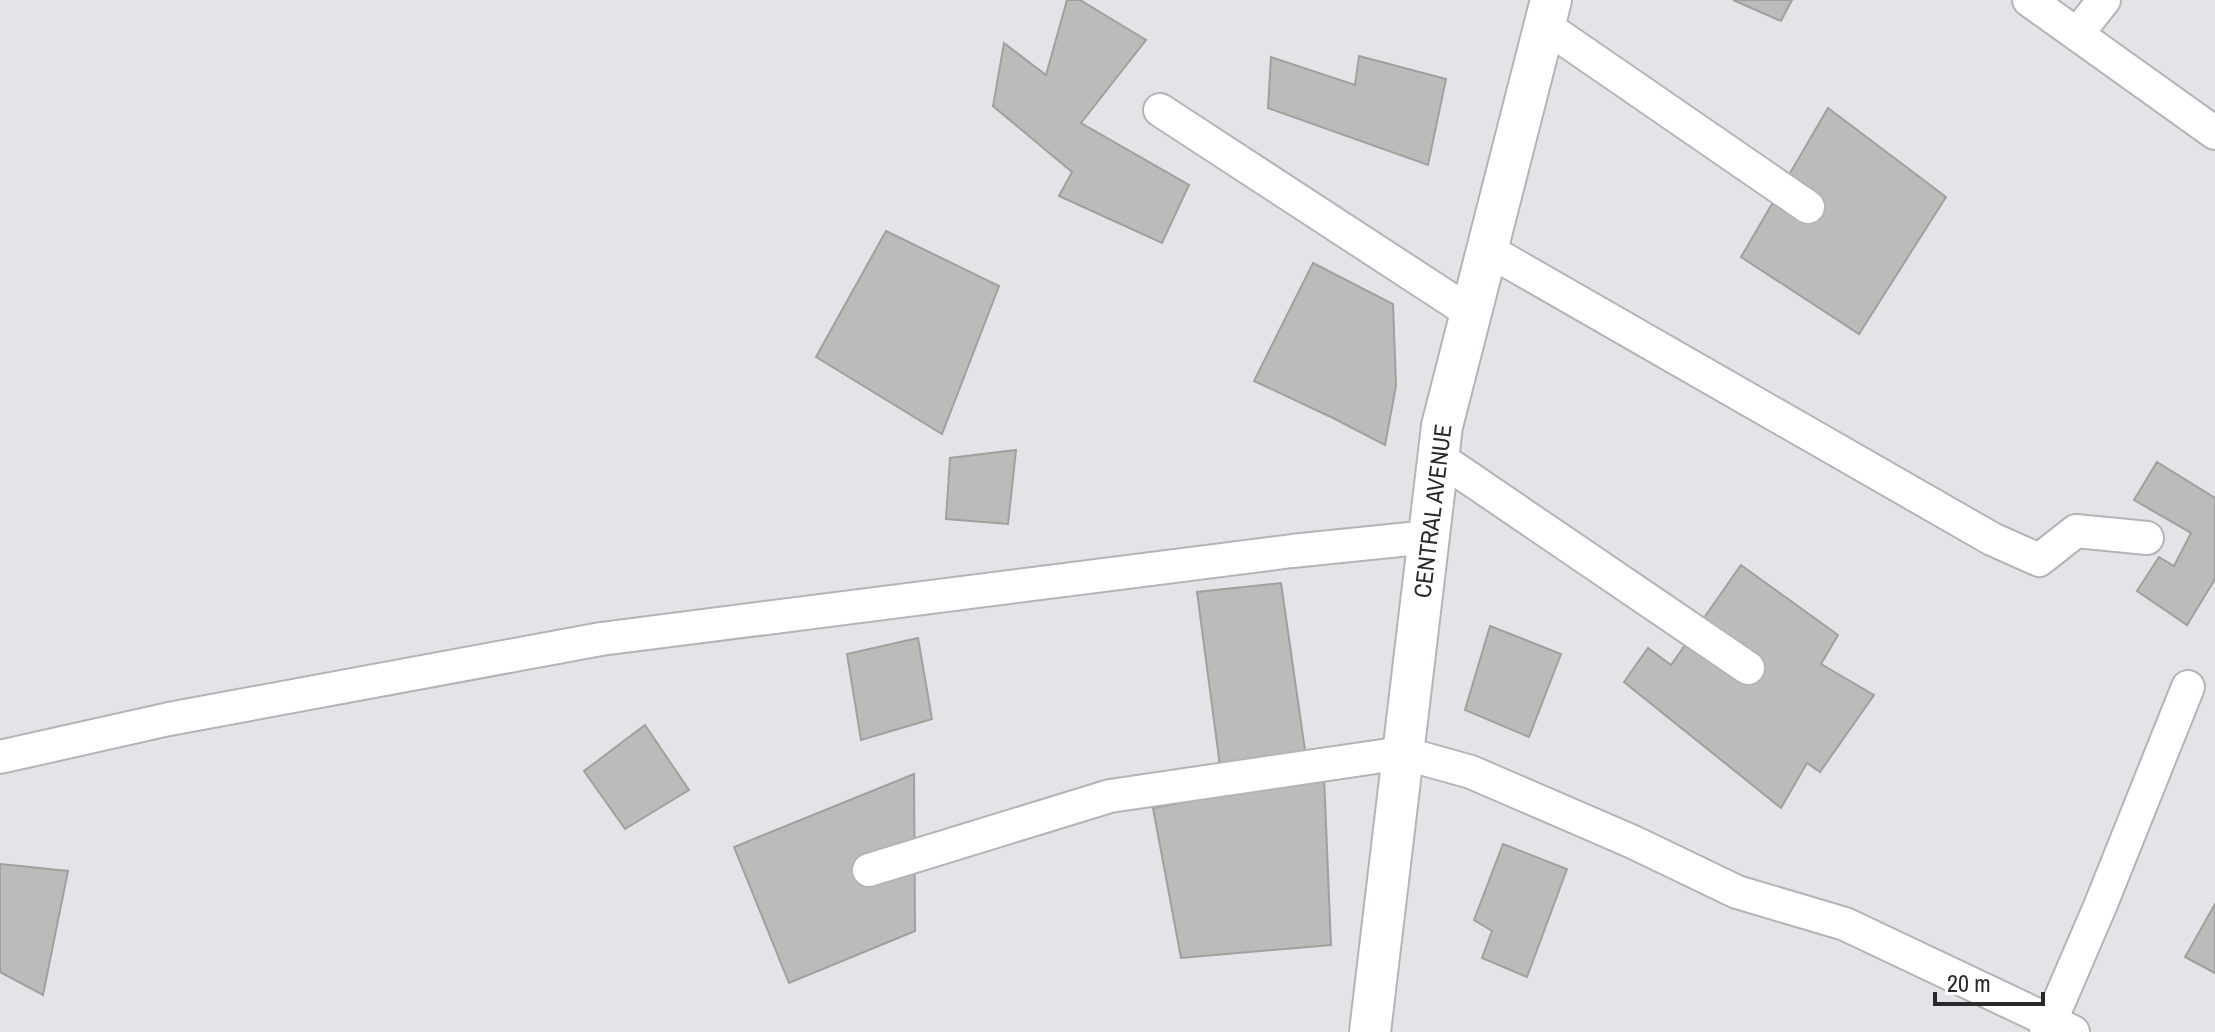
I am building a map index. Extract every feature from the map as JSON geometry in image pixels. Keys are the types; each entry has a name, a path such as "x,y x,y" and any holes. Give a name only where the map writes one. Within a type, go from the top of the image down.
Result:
{"street":[{"path":"2029,0 2215,133"},
{"path":"2077,34 2104,0"},
{"path":"1548,13 1808,207"},
{"name":"CENTRAL AVENUE","path":"1370,1032 1442,426 1548,13"},
{"path":"1160,110 1471,313"},
{"path":"1488,250 1992,539 2039,560 2076,531 2147,538"},
{"path":"1438,457 1748,668"},
{"path":"0,757 169,719 601,639 1292,551 1429,537"},
{"path":"869,870 1110,796 1403,753 1484,777 1633,842 1737,892 1845,924 2056,1028 2101,904 2188,687"}],"building":[{"path":"1067,0 1080,0 1146,40 1081,123 1189,185 1162,243 1059,196 1072,172 993,106 1004,43 1046,75"},
{"path":"1733,0 1792,0 1781,21"},
{"path":"1359,56 1446,79 1428,165 1268,108 1271,57 1355,85"},
{"path":"1828,108 1946,197 1859,334 1741,257"},
{"path":"886,231 999,286 942,434 816,357"},
{"path":"1313,263 1393,304 1396,386 1385,445 1254,381"},
{"path":"1016,450 1008,524 946,519 950,458"},
{"path":"2157,462 2215,498 2215,579 2187,625 2137,591 2159,557 2174,566 2191,533 2134,500"},
{"path":"1741,565 1838,635 1821,664 1874,695 1820,772 1807,763 1781,808 1624,682 1648,648 1671,665"},
{"path":"1281,583 1306,757 1220,766 1197,592"},
{"path":"1490,626 1561,654 1529,737 1465,710"},
{"path":"918,638 932,719 861,740 847,654"},
{"path":"645,725 689,790 625,829 584,771"},
{"path":"914,774 915,931 789,983 734,847"},
{"path":"1324,776 1331,945 1181,958 1153,808"},
{"path":"1503,844 1567,869 1527,977 1482,958 1492,931 1474,920"},
{"path":"0,864 68,871 43,995 0,972"},
{"path":"2215,904 2215,973 2185,957"}]}
